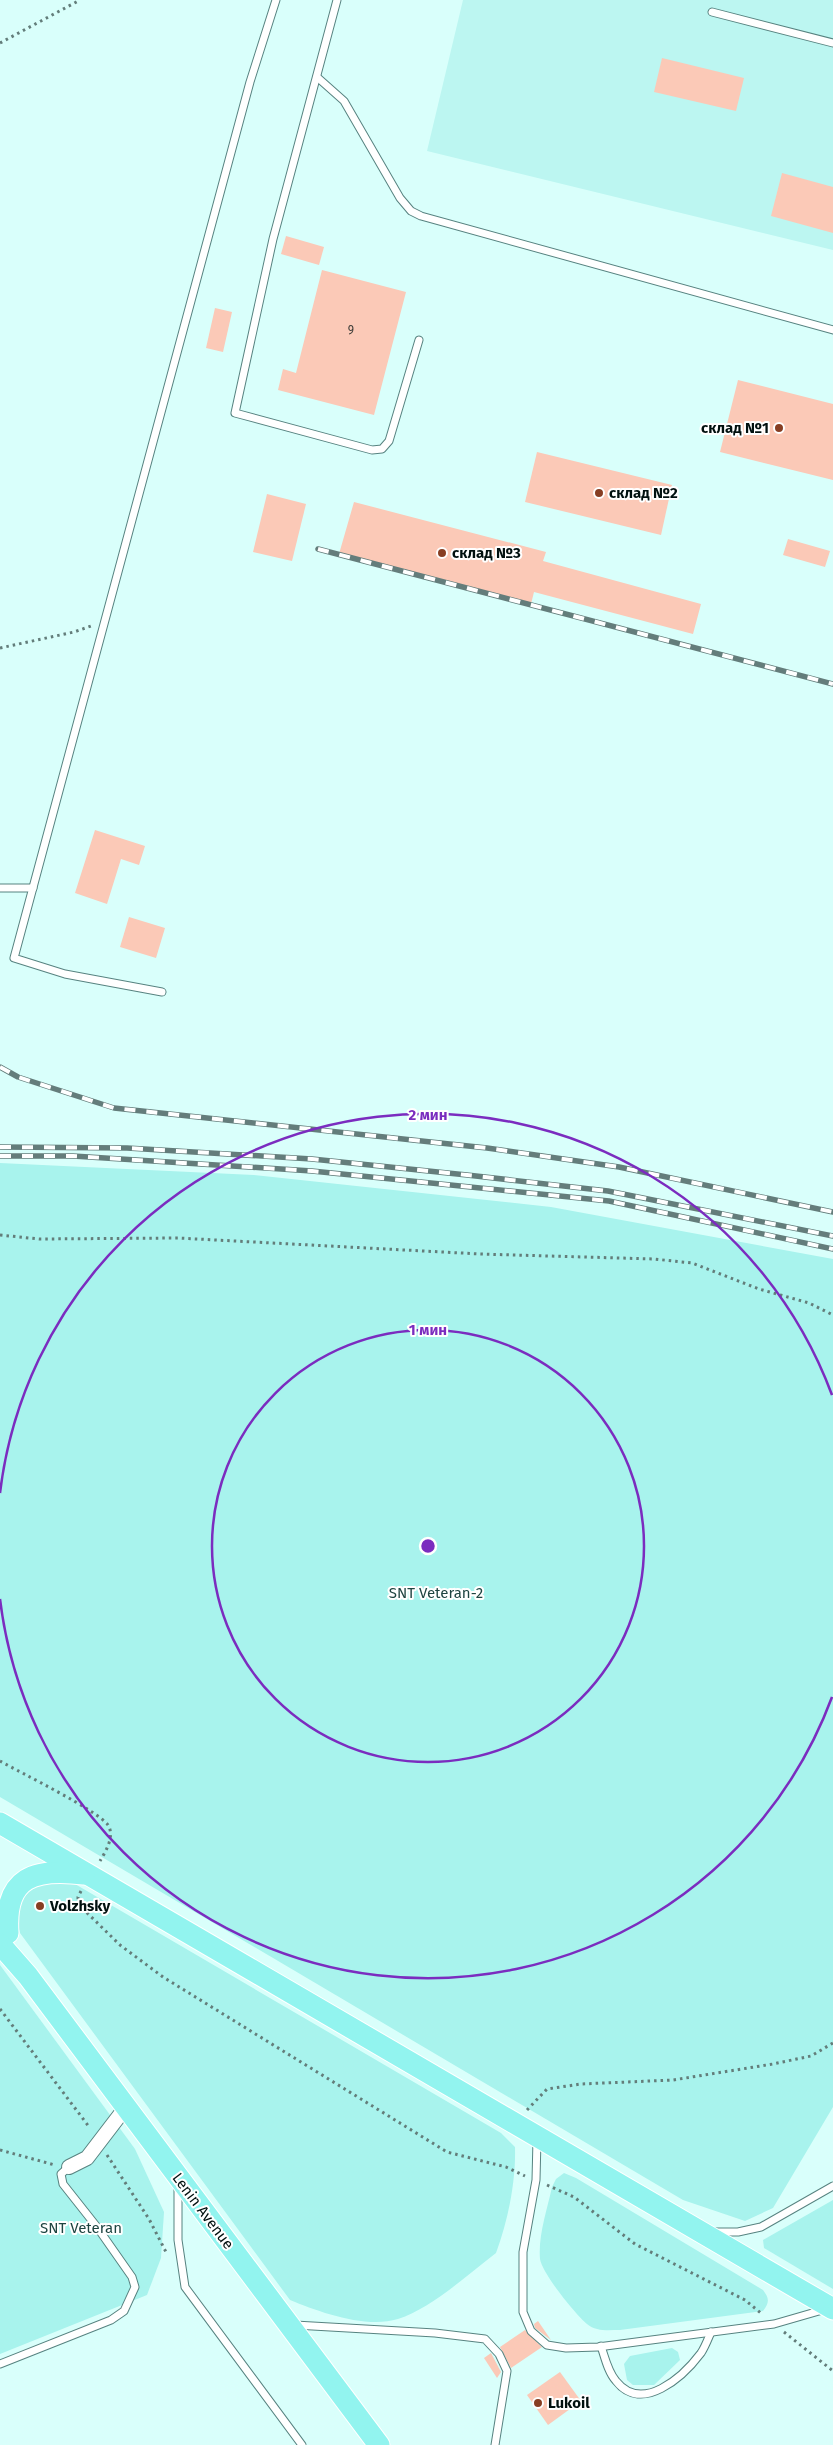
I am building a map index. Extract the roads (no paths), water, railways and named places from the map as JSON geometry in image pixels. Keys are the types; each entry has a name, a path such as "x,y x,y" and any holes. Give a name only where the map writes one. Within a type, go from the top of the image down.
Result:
{"main road":[{"path":"0,1823 832,2308"},
{"path":"3,1932 12,1896 19,1885 30,1877 44,1872 62,1871 91,1875"},
{"name":"Lenin Avenue","path":"3,1932 28,1976 379,2445"}],"street":[{"path":"69,2167 87,2158 126,2107"}],"lane":[{"path":"162,992 65,974 14,958 250,82 276,0"},
{"path":"337,0 273,239 234,414 372,450 382,449 389,441 418,340"},
{"path":"712,12 833,43"},
{"path":"317,77 344,101 400,198 411,211 420,216 833,330"},
{"path":"0,888 33,888"},
{"path":"537,2135 536,2180 523,2252 523,2312 530,2331 547,2345 566,2348 600,2346 774,2324 832,2308"},
{"path":"0,2364 111,2320 124,2311 135,2287 132,2278 97,2227 63,2184 61,2174 69,2167"},
{"path":"178,2178 176,2216 180,2263 185,2287 302,2445"},
{"path":"688,2224 713,2232 738,2232 761,2227 833,2186"},
{"path":"289,2324 435,2333 485,2340 499,2354 507,2371 495,2445"},
{"path":"600,2346 609,2370 616,2382 626,2390 638,2395 653,2394 686,2370 702,2352 711,2332"}],"railway":[{"path":"318,549 833,684"},
{"path":"0,1067 18,1077 114,1108 487,1148 619,1167 833,1212"},
{"path":"0,1147 127,1148 312,1159 467,1175 608,1191 833,1236"},
{"path":"0,1156 73,1156 312,1171 609,1201 833,1249"}],"place":[{"name":"склад №1","path":"779,428"},
{"name":"склад №2","path":"599,493"},
{"name":"склад №3","path":"442,553"},
{"name":"Volzhsky","path":"40,1906"},
{"name":"Lukoil","path":"538,2403"}],"park label":[{"name":"SNT Veteran-2","path":"436,1593"},
{"name":"SNT Veteran","path":"81,2228"}]}
